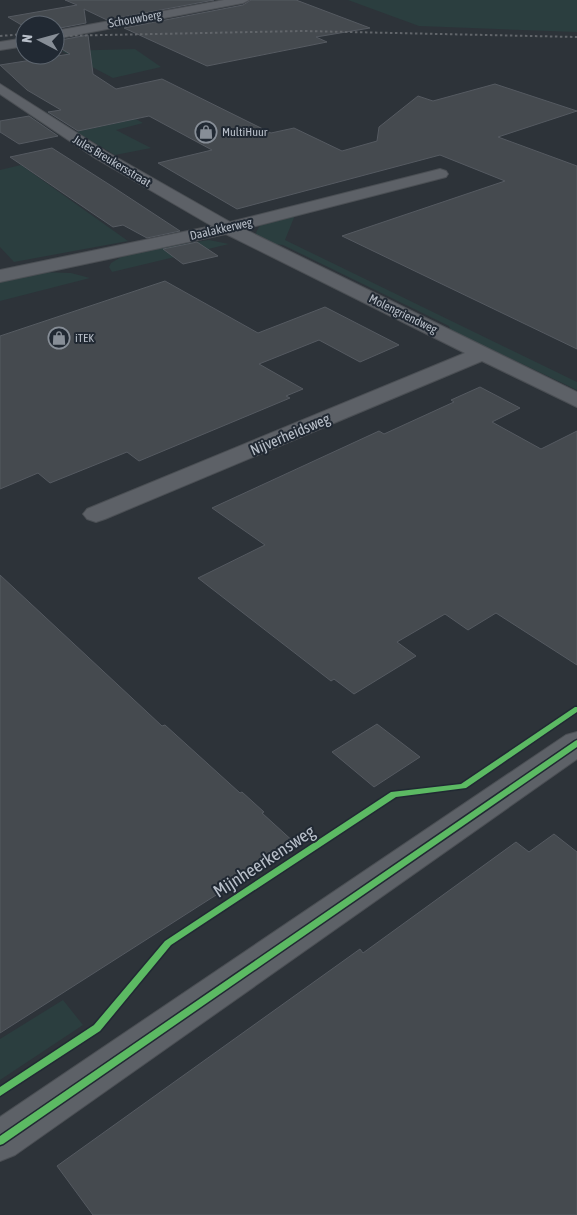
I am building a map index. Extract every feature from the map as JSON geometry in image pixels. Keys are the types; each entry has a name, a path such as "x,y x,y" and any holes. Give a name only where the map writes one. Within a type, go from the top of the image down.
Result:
{"street":[{"name":"Schouwberg","path":"65,31 243,0"},
{"path":"0,46 15,44"},
{"name":"Jules Breukersstraat","path":"0,88 101,156 228,228"},
{"path":"0,107 20,103"},
{"name":"Daalakkerweg","path":"0,276 228,228 440,174"},
{"name":"Molengriendweg","path":"228,228 577,400"},
{"name":"Nijverheidsweg","path":"96,514 483,353"},
{"path":"0,1141 577,742"}],"shaded area":[{"path":"348,0 577,0 577,32 419,26"},
{"path":"135,49 161,67 113,78 65,51"},
{"path":"136,119 143,123 116,130 151,148 115,155 76,132"},
{"path":"21,165 128,241 14,262 0,247 0,170"},
{"path":"295,215 285,240 577,382 577,390 484,346 452,334 449,326 283,245 265,243 256,234 261,225 266,222"},
{"path":"209,240 229,244 112,272 109,267 111,263 128,253 175,243 177,245"},
{"path":"39,272 71,273 90,278 0,301 0,281"},
{"path":"63,1000 83,1025 0,1080 0,1039"}],"building":[{"path":"65,0 214,0 107,20 84,9 86,23 65,27 65,15 20,15 77,5"},
{"path":"251,0 296,0 370,28 316,37 327,42 207,66 124,28 243,5"},
{"path":"15,16 15,21 8,17"},
{"path":"88,35 93,74 116,89 162,79 271,133 294,128 342,151 377,141 379,127 418,96 433,101 495,84 577,111 498,137 577,166 577,349 342,236 505,181 440,155 237,209 158,163 212,150 149,116 78,131 48,112 61,110 27,90 0,65 15,63 15,65 65,65 65,55 70,54 65,51 65,39"},
{"path":"29,116 58,136 19,144 0,132 0,121"},
{"path":"52,148 180,231 147,238 123,225 113,227 10,157"},
{"path":"197,242 218,256 183,264 163,249"},
{"path":"165,281 258,333 325,307 399,345 360,362 319,340 259,364 303,389 286,396 290,398 139,461 127,452 50,483 38,473 0,489 0,336"},
{"path":"480,387 520,408 492,422 541,449 577,431 577,665 496,613 468,630 445,614 397,642 416,656 354,694 334,679 331,681 198,578 265,545 212,508 379,431 384,434 454,402 451,400"},
{"path":"0,575 162,726 165,725 240,793 242,792 296,844 0,1033"},
{"path":"377,724 420,757 374,787 332,752"},
{"path":"554,834 577,852 577,1215 93,1215 57,1166 360,949 363,953 516,842 529,852"}],"railway":[{"path":"65,36 303,31 577,37"},
{"path":"0,36 15,35"}],"cycle path":[{"name":"Mijnheerkensweg","path":"0,1092 97,1028 168,943 394,794 463,786 577,709"},
{"path":"0,1141 577,743"}],"place":[{"name":"MultiHuur","path":"206,132"},
{"name":"iTEK","path":"59,338"}]}
